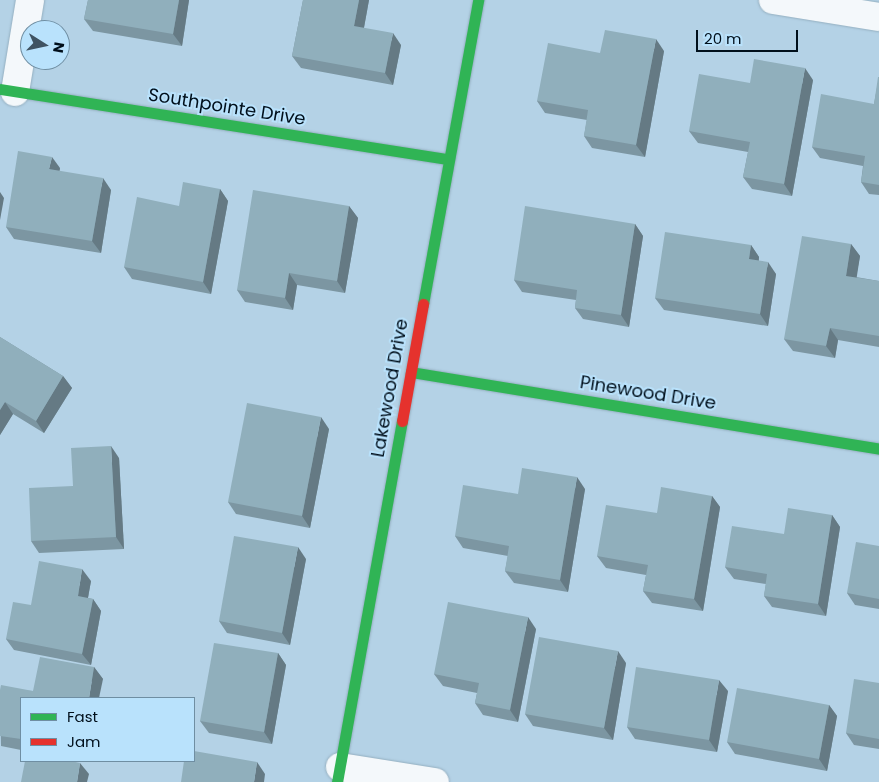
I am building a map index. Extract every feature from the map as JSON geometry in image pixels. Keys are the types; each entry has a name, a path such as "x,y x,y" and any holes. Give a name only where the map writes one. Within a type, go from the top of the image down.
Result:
{"street":[{"path":"7,91 30,0"},
{"name":"Lakewood Drive","path":"338,774 478,0"},
{"path":"773,0 879,17"},
{"name":"Southpointe Drive","path":"7,91 449,159"},
{"name":"Pinewood Drive","path":"411,372 879,449"},
{"path":"338,774 435,782"}],"building":[{"path":"88,0 179,0 173,34 84,19"},
{"path":"303,0 359,0 354,26 393,33 385,73 292,56"},
{"path":"605,30 656,39 636,145 584,136 588,110 537,101 548,43 600,53"},
{"path":"754,59 805,68 784,184 743,177 750,142 689,131 699,74 750,83"},
{"path":"878,77 879,185 861,182 865,156 812,147 821,94 874,104"},
{"path":"18,151 52,157 49,169 103,178 92,241 6,227"},
{"path":"183,182 220,189 203,282 124,267 137,197 179,206"},
{"path":"253,190 349,206 337,281 289,273 285,298 237,290"},
{"path":"525,206 635,224 621,315 575,308 577,290 514,280"},
{"path":"665,232 751,245 749,259 768,262 760,314 655,298"},
{"path":"802,236 851,244 846,276 879,281 879,336 830,328 826,346 784,339"},
{"path":"0,337 63,376 36,421 5,402 0,410"},
{"path":"247,403 321,417 302,516 228,502"},
{"path":"111,446 116,537 31,541 29,488 73,486 71,448"},
{"path":"522,468 577,477 560,580 505,571 509,546 455,536 463,485 518,494"},
{"path":"661,487 712,496 694,599 643,591 648,565 597,556 606,505 657,513"},
{"path":"788,508 832,515 818,604 764,596 767,574 725,567 732,526 784,534"},
{"path":"234,536 298,547 282,633 219,621"},
{"path":"856,542 879,546 879,599 847,593"},
{"path":"39,561 82,569 78,596 93,599 82,654 6,639 13,602 31,605"},
{"path":"448,602 528,617 510,710 475,703 479,683 434,674"},
{"path":"539,637 618,651 604,728 525,714"},
{"path":"214,643 278,653 264,732 200,721"},
{"path":"40,657 94,667 89,697 20,697 20,739 0,736 1,685 33,691"},
{"path":"636,667 719,680 709,740 627,727"},
{"path":"854,679 879,683 879,739 846,733"},
{"path":"737,688 829,705 819,759 727,742"},
{"path":"195,751 257,762 254,782 181,782 184,762 195,762"},
{"path":"25,762 80,763 77,782 21,782"}],"traffic: fast":[{"path":"423,304 478,0"},
{"path":"0,89 449,159"},
{"path":"411,372 879,449"},
{"path":"337,782 402,421"}],"traffic: jam":[{"path":"402,421 423,304"}]}
